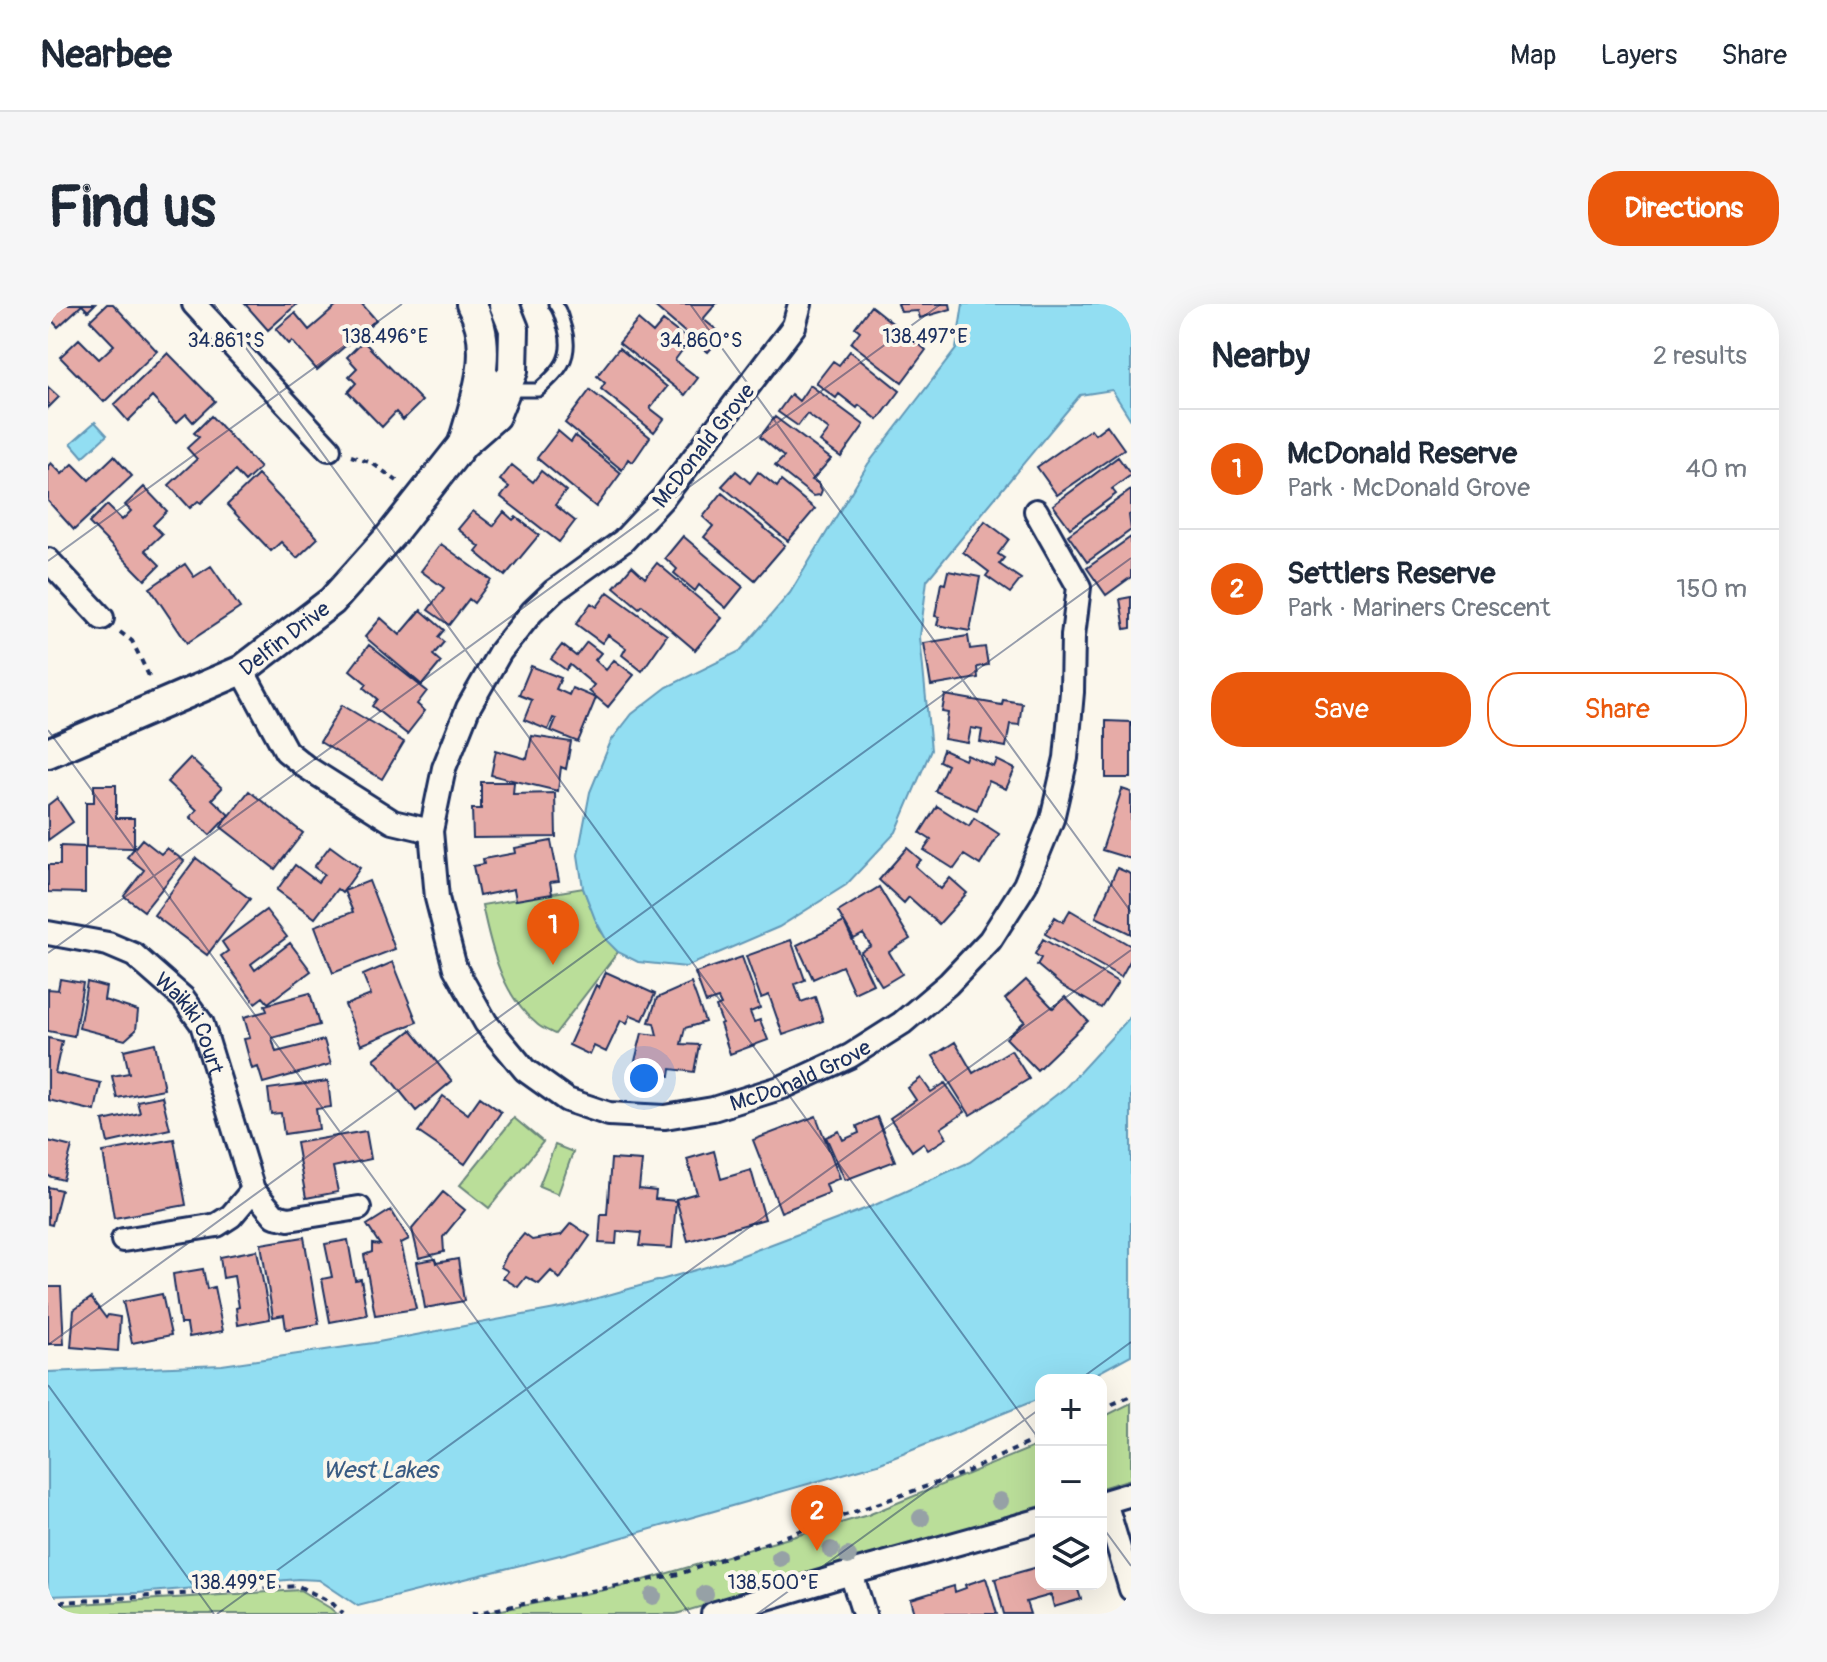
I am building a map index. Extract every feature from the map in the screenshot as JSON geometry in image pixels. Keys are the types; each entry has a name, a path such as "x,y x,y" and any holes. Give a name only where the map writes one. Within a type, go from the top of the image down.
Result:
{"street":[{"path":"194,304 329,449"},
{"name":"Delfin Drive","path":"463,444 484,357 479,319 471,304"},
{"name":"McDonald Grove","path":"800,304 794,326 664,497 623,541 554,591 532,612 500,652 468,708 444,768 431,831 437,898 455,968 486,1023 525,1070 567,1100 609,1114 665,1117 713,1109 783,1087 863,1048 902,1023 990,940 1025,885 1052,819 1066,758 1079,587 1036,511"},
{"name":"Delfin Drive","path":"48,753 242,670 332,601 391,535 463,444 495,416 513,371 509,317"},
{"path":"48,560 102,618"},
{"path":"242,670 286,751 393,822 431,831"},
{"name":"Waikiki Court","path":"48,933 108,944 134,955 183,998 202,1024 253,1190 275,1216 289,1219 359,1208"},
{"path":"123,1240 217,1225 231,1216 253,1190"},
{"path":"1107,1502 1131,1494"},
{"path":"1107,1515 1131,1589"},
{"path":"713,1614 1035,1522"},
{"path":"851,1573 864,1614"}],"lane":[{"path":"484,357 505,390 538,390 557,374 566,358 567,337 555,304"}],"path":[{"path":"329,449 372,463 397,481"},
{"path":"102,618 132,641 152,682"},
{"path":"1107,1406 1131,1396"},
{"path":"472,1614 679,1574 964,1473 1035,1440"},
{"path":"48,1603 298,1586 331,1602 343,1614"}],"green space":[{"path":"583,888 600,930 618,952 555,1034 526,1013 507,986 489,938 482,905"},
{"path":"514,1118 543,1142 489,1208 460,1185"},
{"path":"555,1145 573,1152 558,1194 539,1186"},
{"path":"1131,1403 1131,1479 1107,1486 1107,1446 1107,1415"},
{"path":"1035,1446 1035,1508 676,1614 481,1614 620,1587 868,1515"},
{"path":"300,1590 337,1614 48,1614 48,1606"}],"water":[{"path":"963,304 1131,304 1131,420 1112,390 1080,395 927,580 920,637 931,750 896,832 846,885 779,927 686,967 638,962 618,952 607,941 595,919 583,888 578,855 590,792 611,741 632,714 667,687 740,651 790,593 868,464 956,349"},
{"path":"95,422 107,435 83,457 71,443"},
{"name":"West Lakes","path":"1131,1016 1131,1355 1096,1374 1035,1374 1035,1400 878,1464 564,1554 358,1606 319,1580 298,1579 138,1593 48,1596 48,1372 222,1365 373,1343 566,1307 727,1261 875,1205 970,1162 1065,1088"}],"building":[{"path":"95,304 88,311 82,305 58,327 48,316 48,306"},
{"path":"107,304 113,304 157,351 104,402 60,357 79,339 99,359 114,345 90,320"},
{"path":"245,304 297,304 268,330"},
{"path":"339,304 362,304 376,320 317,370 292,341 289,344 276,329 295,313 309,330"},
{"path":"652,304 716,304 703,319 723,335 708,352"},
{"path":"898,304 950,304 951,309 920,318 918,311 901,312"},
{"path":"871,306 926,350 902,382 851,343 860,331 855,327"},
{"path":"638,320 653,333 663,321 689,341 675,360 698,378 685,395 619,343"},
{"path":"363,341 422,401 403,420 396,412 382,427 348,392 356,383 349,376 357,368 347,357"},
{"path":"619,348 667,387 650,408 664,419 654,432 601,389 605,383 597,376"},
{"path":"850,351 900,391 878,420 859,405 857,408 839,394 836,398 816,383 833,361 839,365"},
{"path":"168,353 215,401 193,422 186,414 176,423 152,397 128,421 114,405"},
{"path":"810,385 864,425 841,457 820,442 829,430 807,414 798,426 778,412 791,394 799,401"},
{"path":"48,387 59,397 48,408"},
{"path":"590,390 650,437 633,462 628,459 622,470 565,423"},
{"path":"211,416 260,468 245,482 235,471 201,503 198,501 190,508 169,485 197,459 187,448 199,437 194,433"},
{"path":"775,417 831,459 812,480 822,490 820,495 813,496 775,466 784,457 760,437"},
{"path":"1107,425 1124,449 1057,495 1037,467 1091,429 1095,434"},
{"path":"558,431 571,442 575,436 621,473 596,507 537,458"},
{"path":"114,456 132,476 74,530 48,501 48,466 51,463 62,474 73,464 89,480"},
{"path":"1118,457 1131,475 1112,489 1116,494 1070,528 1053,505"},
{"path":"512,465 533,482 541,471 566,491 555,505 575,521 559,542 501,497 509,487 500,480"},
{"path":"736,471 750,483 758,472 777,487 781,481 815,509 788,541 722,486"},
{"path":"258,475 318,538 297,558 281,542 271,551 227,505"},
{"path":"144,487 167,511 153,525 162,534 145,550 160,565 145,580 89,523 107,505 122,520 131,511 125,505"},
{"path":"1131,490 1131,530 1087,562 1068,535"},
{"path":"722,493 785,545 755,580 704,537 713,526 703,517"},
{"path":"473,511 493,526 504,512 513,520 516,517 539,535 505,576 476,552 480,547 458,529"},
{"path":"985,521 1009,539 998,554 1004,558 999,564 1021,579 1010,593 986,576 989,572 963,552"},
{"path":"683,536 743,587 726,608 699,585 695,591 674,573 677,569 665,558"},
{"path":"1131,537 1131,577 1106,595 1087,568"},
{"path":"441,544 491,580 474,603 469,599 449,625 428,610 444,588 421,571"},
{"path":"657,563 722,618 695,650 642,605 639,608 614,587 632,566 645,578"},
{"path":"185,564 194,577 211,566 240,608 187,643 150,588"},
{"path":"948,571 980,577 970,631 937,625 939,617 935,616 941,583 945,584"},
{"path":"608,592 667,635 642,671 622,655 626,648 608,635 602,643 576,624 591,603 597,607"},
{"path":"1131,597 1131,628 1125,629 1120,599"},
{"path":"421,610 444,630 438,637 444,642 433,655 441,662 422,685 365,637 381,618 400,635"},
{"path":"968,636 970,649 985,647 988,665 977,667 978,678 931,686 924,643"},
{"path":"587,642 601,653 595,660 606,670 614,660 634,675 608,707 589,691 594,685 570,665 566,670 551,659 562,645 576,656"},
{"path":"369,645 427,691 417,704 425,711 407,734 372,706 377,699 364,688 367,684 350,670"},
{"path":"531,666 561,678 556,689 569,695 572,688 596,698 578,742 551,731 556,719 553,718 548,730 524,720 532,700 519,695"},
{"path":"945,695 1002,705 1003,700 1022,703 1019,725 1010,724 1006,747 980,742 982,730 971,728 968,743 944,739 948,713 942,712"},
{"path":"342,705 404,742 382,779 320,742"},
{"path":"1106,721 1131,722 1131,778 1106,778"},
{"path":"532,736 571,742 566,769 561,767 558,791 491,775 496,750 527,759"},
{"path":"943,750 965,760 967,755 994,767 997,760 1015,769 1006,789 989,781 977,810 935,791 947,765 939,761"},
{"path":"190,758 222,788 212,799 229,815 210,835 190,817 197,810 167,782"},
{"path":"481,782 514,782 513,794 555,793 556,837 473,838 472,809 481,809"},
{"path":"94,785 116,785 116,818 134,818 134,848 86,847 86,802 94,802"},
{"path":"1122,789 1131,792 1131,859 1102,850"},
{"path":"249,791 303,833 275,869 221,827"},
{"path":"57,798 73,822 48,840 48,805"},
{"path":"937,806 969,826 974,818 999,834 980,865 964,855 954,869 924,850 931,840 920,833"},
{"path":"142,839 161,854 167,848 184,861 144,911 124,896 144,870 127,857"},
{"path":"551,841 559,881 550,882 552,894 516,900 514,889 479,896 473,866 484,864 483,859 516,853 515,848"},
{"path":"60,846 85,847 85,893 48,892 48,865 60,865"},
{"path":"330,846 360,868 342,893 337,889 315,918 277,890 295,865 318,882 324,874 314,867"},
{"path":"907,848 921,860 915,866 941,889 950,878 967,893 939,924 909,897 904,903 879,880"},
{"path":"196,858 250,899 207,955 154,915"},
{"path":"1117,868 1131,874 1131,934 1096,917"},
{"path":"369,881 395,949 333,973 315,926 353,912 344,891"},
{"path":"879,887 910,939 889,952 902,974 882,986 861,952 871,946 863,934 854,939 838,912"},
{"path":"266,910 287,937 251,964 255,970 290,943 311,971 268,1003 263,997 255,1003 221,956 228,951 222,942"},
{"path":"1070,910 1131,946 1131,959 1121,977 1045,934 1055,917 1063,922"},
{"path":"844,922 873,984 854,993 842,966 813,979 797,945"},
{"path":"1043,939 1118,982 1101,1008 1062,986 1037,965 1041,958 1035,954"},
{"path":"791,940 805,980 795,984 801,1002 815,997 823,1021 783,1035 769,995 761,998 746,956"},
{"path":"742,957 760,1008 750,1012 754,1022 760,1020 768,1040 730,1054 716,1007 721,1005 718,999 706,1003 695,973"},
{"path":"393,962 417,1022 361,1045 345,1005 371,995 363,975"},
{"path":"606,972 655,994 643,1020 631,1015 627,1023 621,1020 606,1052 594,1046 590,1055 569,1045 596,985 599,988"},
{"path":"60,979 83,983 74,1036 48,1031 48,989 58,990"},
{"path":"1026,980 1053,1008 1065,997 1088,1021 1037,1070 1006,1038 1025,1021 1005,999"},
{"path":"87,982 106,987 104,1000 138,1011 136,1030 125,1040 79,1028"},
{"path":"691,983 705,1022 685,1028 681,1044 699,1045 694,1072 671,1069 670,1076 634,1065 642,1033 657,1035 654,1023 649,1022 657,998"},
{"path":"310,993 319,1025 272,1038 276,1052 324,1040 331,1064 263,1083 258,1067 252,1069 244,1039 250,1038 244,1017 267,1011 265,1005"},
{"path":"411,1030 452,1081 416,1111 374,1059"},
{"path":"48,1038 62,1041 55,1073 101,1083 95,1111 48,1100"},
{"path":"955,1042 973,1073 1011,1050 1029,1079 970,1115 933,1056"},
{"path":"155,1043 164,1089 117,1098 112,1076 129,1073 124,1050"},
{"path":"921,1078 931,1092 945,1083 965,1112 941,1128 947,1138 928,1150 923,1143 912,1151 890,1118 916,1100 908,1088"},
{"path":"328,1081 331,1107 316,1109 319,1129 284,1134 281,1113 271,1114 268,1089"},
{"path":"162,1096 170,1129 108,1143 103,1121 140,1113 137,1101"},
{"path":"443,1096 468,1114 480,1097 501,1112 465,1164 418,1132"},
{"path":"816,1116 840,1178 826,1184 829,1193 781,1212 753,1140"},
{"path":"877,1117 895,1161 845,1180 826,1137 839,1131 843,1140 859,1133 857,1126"},
{"path":"366,1131 371,1159 333,1167 338,1192 306,1198 296,1143"},
{"path":"174,1139 186,1205 114,1218 103,1152"},
{"path":"48,1141 72,1147 63,1180 48,1176"},
{"path":"714,1151 721,1179 751,1170 765,1219 688,1241 676,1199 697,1193 687,1159"},
{"path":"611,1159 642,1161 639,1189 656,1191 655,1199 676,1201 672,1248 639,1246 641,1233 617,1231 616,1244 599,1243 601,1214 607,1214"},
{"path":"48,1187 61,1190 52,1225 48,1224"},
{"path":"443,1192 465,1210 443,1237 444,1252 419,1258 412,1229"},
{"path":"391,1210 409,1239 401,1243 416,1309 375,1315 364,1255 372,1252 372,1244 380,1245 367,1225"},
{"path":"571,1223 590,1236 560,1279 551,1271 539,1284 526,1277 518,1287 503,1278 508,1271 501,1267 507,1254 524,1234 532,1240 561,1235"},
{"path":"304,1237 319,1324 286,1329 284,1315 273,1317 261,1244"},
{"path":"348,1240 355,1280 361,1279 367,1315 330,1322 322,1279 332,1277 325,1244"},
{"path":"257,1250 270,1319 238,1325 236,1308 239,1307 234,1276 223,1278 220,1257"},
{"path":"435,1259 436,1263 458,1259 464,1301 425,1308 417,1262"},
{"path":"203,1269 207,1289 214,1287 223,1331 189,1337 187,1324 180,1324 173,1274"},
{"path":"48,1287 61,1287 64,1344 48,1344"},
{"path":"162,1294 171,1335 132,1343 123,1302"},
{"path":"91,1298 106,1318 108,1315 120,1317 118,1351 71,1347 74,1310"},
{"path":"1035,1568 1035,1590 1078,1590 1081,1599 1054,1607 1051,1595 1026,1602 1030,1614 1004,1614 995,1579"},
{"path":"986,1578 997,1614 915,1614 911,1599 954,1586 955,1592"}],"place":[{"name":"McDonald Reserve","path":"553,965"},
{"name":"Settlers Reserve","path":"817,1551"}]}
